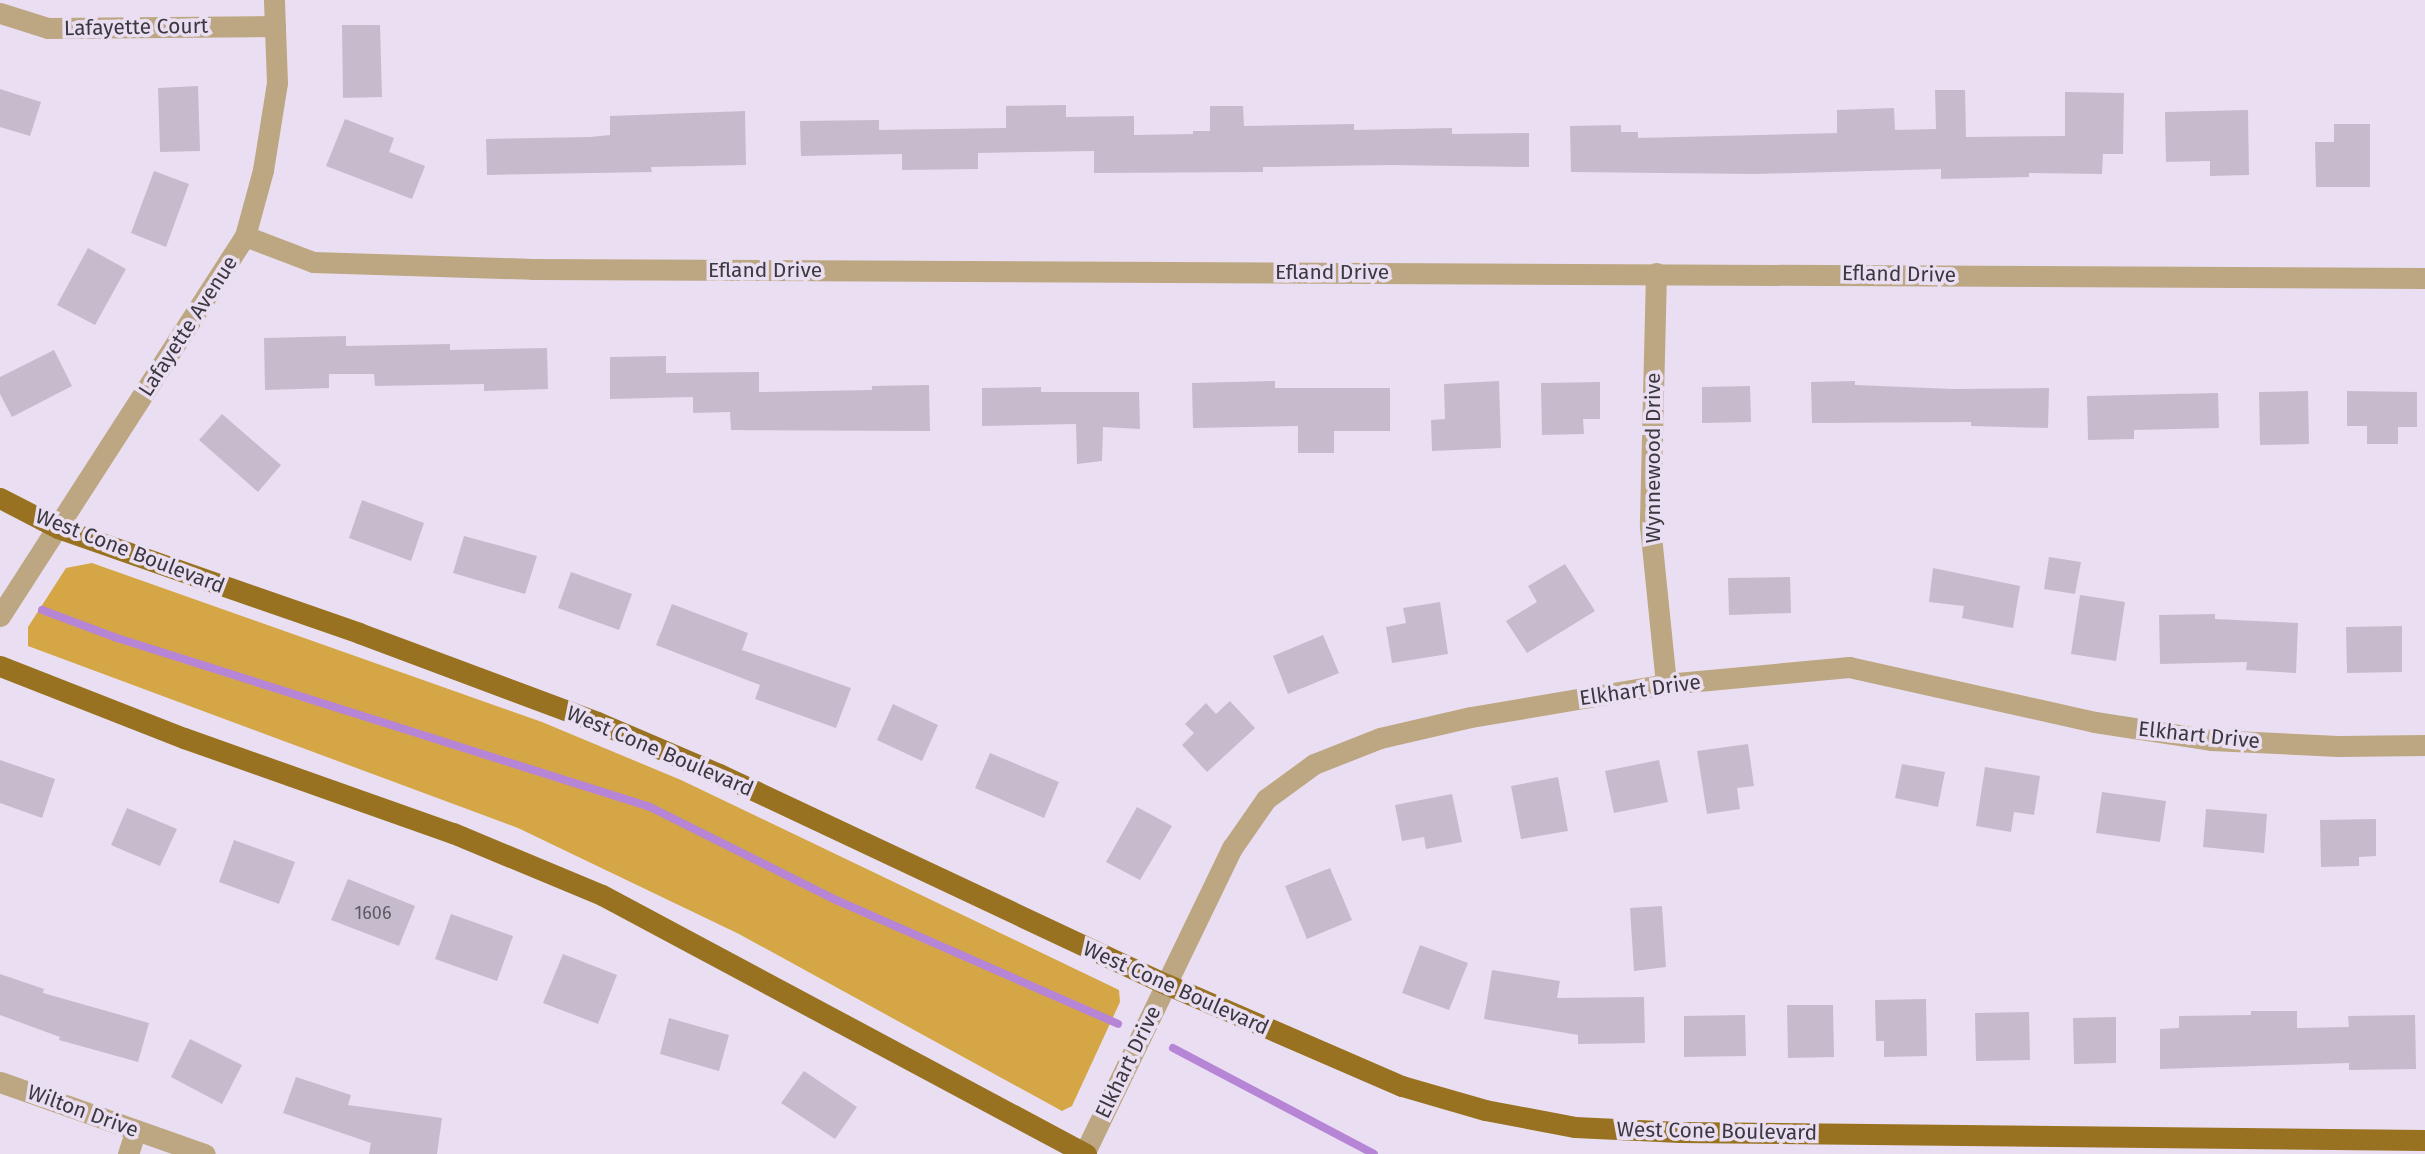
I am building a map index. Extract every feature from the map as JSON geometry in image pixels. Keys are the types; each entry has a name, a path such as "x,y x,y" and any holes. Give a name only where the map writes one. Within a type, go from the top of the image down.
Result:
{"main road":[{"name":"West Cone Boulevard","path":"0,498 58,528 359,633 597,722 719,774 1166,984 1402,1086 1485,1110 1575,1127 1680,1132 2425,1140"},
{"path":"0,666 171,734 453,833 602,895 1085,1154"}],"street":[{"name":"Lafayette Avenue","path":"0,616 245,236 263,170 276,83 274,0"},
{"name":"Lafayette Court","path":"0,13 48,28 275,26"},
{"name":"Efland Drive","path":"245,236 313,262 519,269 2425,278"},
{"name":"Wynnewood Drive","path":"1656,273 1650,526 1666,684"},
{"name":"Elkhart Drive","path":"1085,1154 1232,848 1266,799 1314,764 1380,738 1471,717 1666,684 1849,667 2095,722 2211,740 2338,746 2425,745"},
{"name":"Wilton Drive","path":"0,1082 205,1154"},
{"path":"128,1154 136,1130"}],"shaded area":[{"path":"92,563 542,722 681,780 1119,990 1120,1002 1072,1106 1062,1111 739,934 518,828 28,646 28,627 66,568"}],"building":[{"path":"342,25 380,25 382,97 343,98"},
{"path":"198,86 200,151 160,152 158,88"},
{"path":"0,89 41,102 30,136 0,127"},
{"path":"1935,90 1965,90 1966,137 2065,136 2065,92 2124,93 2123,154 2103,154 2102,174 2029,173 2029,177 1941,179 1941,169 1755,174 1571,172 1570,126 1621,125 1621,132 1638,132 1638,138 1837,133 1837,110 1894,108 1895,130 1936,129"},
{"path":"1066,105 1066,117 1134,116 1134,135 1193,134 1193,131 1210,131 1210,106 1243,106 1244,126 1354,124 1354,130 1452,128 1452,134 1529,133 1529,167 1389,165 1263,167 1263,172 1094,173 1094,151 978,153 978,169 902,170 902,154 801,156 800,121 879,120 879,130 1006,128 1006,106"},
{"path":"2248,110 2249,175 2210,176 2210,161 2166,162 2165,112"},
{"path":"745,111 746,165 651,167 652,172 487,175 486,139 610,135 610,116"},
{"path":"345,119 394,138 389,152 425,166 412,199 326,166"},
{"path":"2334,124 2370,124 2370,187 2316,187 2315,142 2334,142"},
{"path":"154,171 189,184 166,247 131,233"},
{"path":"88,248 126,269 95,325 57,305"},
{"path":"346,336 346,346 450,344 450,350 547,348 548,389 484,391 484,384 375,386 374,374 329,374 329,388 265,390 264,338"},
{"path":"54,350 72,386 12,417 0,394 0,377"},
{"path":"666,356 666,373 759,372 759,392 872,390 872,386 929,385 930,431 731,430 730,412 693,413 693,397 610,399 610,357"},
{"path":"1275,381 1275,388 1390,388 1390,431 1334,431 1334,453 1298,453 1298,426 1193,428 1192,383"},
{"path":"1499,381 1501,448 1432,451 1431,420 1445,419 1444,384"},
{"path":"1855,381 1855,385 1953,389 2049,388 2048,428 1971,426 1971,422 1812,423 1811,382"},
{"path":"1600,382 1600,419 1583,419 1584,434 1542,435 1541,383"},
{"path":"1750,386 1751,422 1702,423 1702,387"},
{"path":"1041,387 1041,392 1139,392 1140,429 1103,427 1102,461 1077,464 1076,424 982,426 982,388"},
{"path":"2308,391 2309,444 2260,445 2259,392"},
{"path":"2347,391 2417,392 2417,427 2398,427 2398,444 2367,444 2367,426 2347,426"},
{"path":"2218,393 2219,428 2134,430 2134,439 2088,440 2087,396"},
{"path":"222,414 281,465 258,492 199,440"},
{"path":"362,500 424,523 411,561 349,538"},
{"path":"464,536 537,556 525,594 453,573"},
{"path":"2049,557 2081,562 2075,594 2044,589"},
{"path":"1565,564 1595,611 1527,653 1506,621 1537,602 1528,586"},
{"path":"1933,568 2020,586 2013,628 1962,618 1964,606 1929,602"},
{"path":"571,572 632,594 619,630 558,608"},
{"path":"1790,577 1791,613 1729,615 1728,578"},
{"path":"2080,595 2125,602 2116,661 2071,654"},
{"path":"1440,602 1448,654 1392,663 1386,627 1406,623 1403,608"},
{"path":"672,604 748,633 742,650 851,688 836,728 755,699 760,685 656,645"},
{"path":"2215,614 2215,619 2298,623 2296,673 2246,670 2247,662 2160,664 2159,615"},
{"path":"2402,626 2402,672 2347,673 2346,627"},
{"path":"1323,635 1339,673 1288,694 1273,656"},
{"path":"1230,701 1255,728 1207,772 1182,745 1194,733 1185,724 1206,703 1216,714"},
{"path":"893,704 938,725 922,761 877,740"},
{"path":"1748,744 1754,786 1737,788 1740,809 1707,814 1697,751"},
{"path":"990,753 1059,782 1044,818 975,788"},
{"path":"0,760 55,779 42,818 0,803"},
{"path":"1659,760 1668,802 1614,813 1605,771"},
{"path":"1902,764 1945,772 1938,807 1895,798"},
{"path":"1985,767 2040,776 2034,815 2014,812 2011,832 1976,826"},
{"path":"1558,777 1568,831 1521,839 1511,786"},
{"path":"2102,792 2166,801 2160,842 2096,833"},
{"path":"1452,794 1462,842 1426,849 1424,837 1402,841 1395,805"},
{"path":"1137,807 1172,826 1140,880 1106,862"},
{"path":"127,808 177,829 160,866 111,845"},
{"path":"2206,809 2267,814 2264,853 2203,847"},
{"path":"2376,819 2376,856 2359,857 2359,866 2321,867 2320,820"},
{"path":"234,840 295,862 279,904 219,882"},
{"path":"1330,868 1352,920 1307,939 1285,886"},
{"path":"348,879 415,906 399,946 331,920"},
{"path":"1662,906 1666,967 1634,971 1630,908"},
{"path":"451,914 513,936 497,981 435,959"},
{"path":"1420,945 1468,963 1449,1010 1402,993"},
{"path":"563,954 617,975 598,1024 543,1003"},
{"path":"1492,970 1560,981 1557,998 1644,997 1645,1043 1578,1044 1578,1035 1484,1019"},
{"path":"0,974 44,989 43,993 149,1023 138,1062 59,1040 60,1037 0,1015"},
{"path":"1926,999 1927,1056 1884,1057 1884,1041 1876,1041 1875,1000"},
{"path":"1787,1005 1833,1005 1834,1057 1788,1058"},
{"path":"2251,1011 2297,1011 2297,1028 2349,1027 2348,1016 2415,1015 2416,1069 2349,1070 2349,1063 2160,1069 2160,1029 2179,1028 2179,1016 2251,1015"},
{"path":"2029,1012 2030,1060 1976,1061 1975,1013"},
{"path":"1745,1015 1746,1056 1684,1057 1684,1016"},
{"path":"2116,1017 2116,1063 2074,1064 2073,1018"},
{"path":"669,1018 729,1035 719,1071 660,1054"},
{"path":"190,1039 242,1065 222,1104 171,1077"},
{"path":"804,1071 857,1107 835,1139 781,1103"},
{"path":"296,1077 351,1095 348,1105 442,1118 437,1154 369,1154 371,1143 283,1113"}],"waterway":[{"path":"42,610 117,638 650,807 836,900 1118,1024"},
{"path":"1173,1048 1374,1154"}]}
